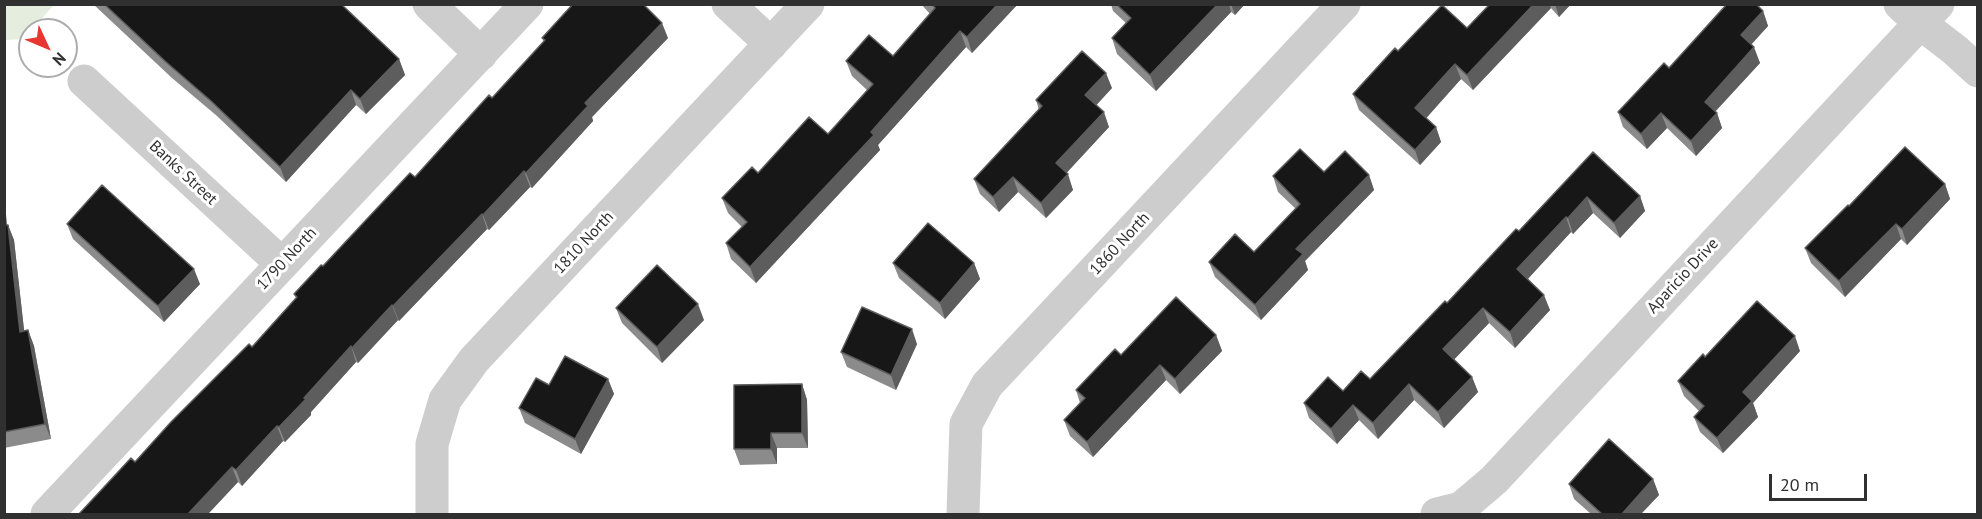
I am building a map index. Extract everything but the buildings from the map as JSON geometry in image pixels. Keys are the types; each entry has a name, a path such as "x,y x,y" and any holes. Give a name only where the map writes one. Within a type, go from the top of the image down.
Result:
{"street":[{"path":"429,4 481,54"},
{"name":"1790 North","path":"47,514 527,4"},
{"path":"728,4 771,44"},
{"name":"1810 North","path":"432,514 432,444 445,400 456,384 474,360 808,4"},
{"name":"1860 North","path":"963,514 966,424 987,385 1344,4"},
{"path":"1919,11 1977,71"},
{"name":"Aparicio Drive","path":"1437,514 1461,508 1494,480 1919,11"},
{"name":"Banks Street","path":"84,81 282,264"}],"shaded area":[{"path":"5,4 54,4 42,18 18,18 18,39 5,40"}]}
